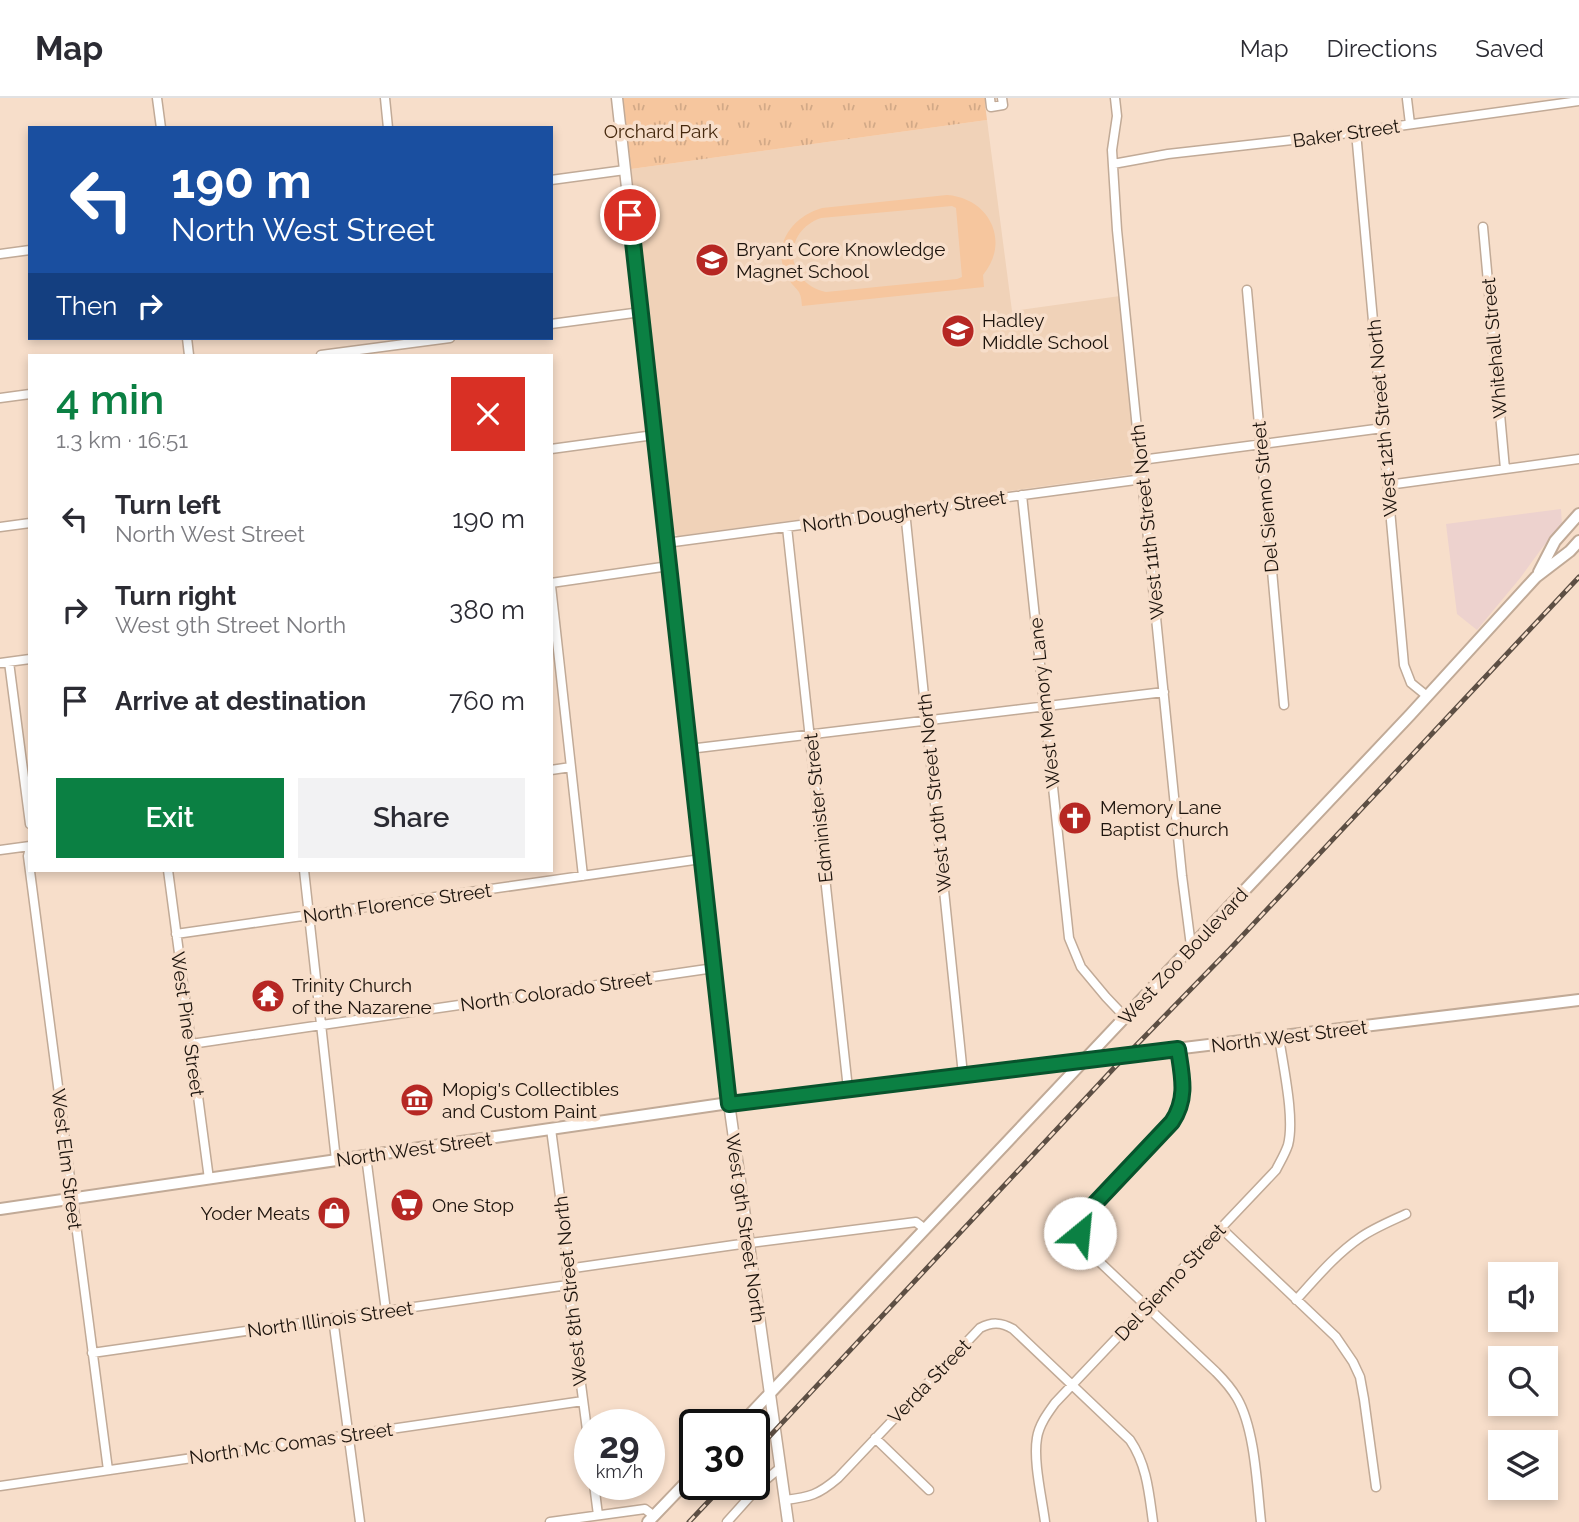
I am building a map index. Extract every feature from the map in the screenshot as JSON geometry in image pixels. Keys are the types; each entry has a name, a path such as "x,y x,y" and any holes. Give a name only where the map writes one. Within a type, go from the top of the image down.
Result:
{"main road":[{"name":"West Zoo Boulevard","path":"1536,577 1555,541 1579,514"},
{"name":"West Zoo Boulevard","path":"756,1409 1536,577 1579,541"},
{"name":"North West Street","path":"0,1209 729,1104 1579,1000"},
{"path":"651,1519 679,1490"}],"street":[{"path":"158,98 161,126"},
{"path":"385,98 388,126"},
{"name":"West 9th Street North","path":"617,98 729,1104 788,1522"},
{"path":"990,98 991,107 1002,101"},
{"name":"West 11th Street North","path":"1115,98 1117,116 1112,150 1117,230 1191,946"},
{"path":"1407,99 1410,124"},
{"name":"Baker Street","path":"1113,164 1168,154 1243,147 1579,101"},
{"name":"West 12th Street North","path":"1356,131 1404,665 1411,682 1427,696"},
{"path":"553,180 625,170"},
{"name":"Whitehall Street","path":"1483,227 1505,469"},
{"path":"0,254 28,250"},
{"name":"Del Sienno Street","path":"1247,290 1284,705"},
{"path":"553,324 641,312"},
{"path":"327,354 412,340"},
{"path":"0,398 28,394"},
{"path":"1141,460 1383,428"},
{"path":"553,449 654,435"},
{"path":"1388,485 1579,460"},
{"name":"North Dougherty Street","path":"666,543 1143,479"},
{"name":"West Memory Lane","path":"1022,495 1069,937 1082,968 1125,1017"},
{"name":"West 10th Street North","path":"905,511 963,1074"},
{"path":"0,527 28,523"},
{"name":"Edminister Street","path":"787,527 848,1089"},
{"path":"553,585 669,566"},
{"path":"553,603 583,876"},
{"path":"28,659 5,662 28,811"},
{"path":"689,749 1164,692"},
{"path":"553,770 571,767"},
{"path":"0,850 28,847"},
{"name":"North Florence Street","path":"176,934 702,859"},
{"name":"West Elm Street","path":"30,872 108,1470"},
{"name":"West Pine Street","path":"168,872 208,1179"},
{"path":"304,872 336,1160"},
{"name":"North Colorado Street","path":"191,1044 714,968"},
{"name":"Del Sienno Street","path":"1045,1522 1036,1452 1037,1437 1047,1414 1276,1170 1288,1145 1290,1134 1279,1037"},
{"path":"1178,1049 1183,1091 1179,1112 1087,1212 1080,1230 1082,1242 1087,1250 1216,1372 1238,1399 1251,1442 1261,1522"},
{"name":"West 8th Street North","path":"551,1129 584,1409"},
{"path":"366,1156 386,1311"},
{"path":"1296,1300 1346,1248 1363,1235 1406,1214"},
{"path":"566,1269 916,1222 925,1229"},
{"path":"1221,1228 1336,1337 1353,1362 1360,1377 1376,1487"},
{"name":"North Illinois Street","path":"92,1353 568,1285"},
{"path":"333,1318 360,1522"},
{"name":"Verda Street","path":"785,1500 817,1494 838,1478 980,1328 989,1324 1006,1324 1013,1329 1072,1385"},
{"path":"1072,1385 1120,1430 1137,1450 1147,1480 1153,1522"},
{"name":"North Mc Comas Street","path":"0,1486 583,1401"},
{"path":"875,1438 929,1490"},
{"path":"727,1522 763,1482 780,1468"},
{"path":"596,1500 598,1515"},
{"path":"550,1522 645,1508 651,1519"}],"shaded area":[{"name":"Hadley Middle School","path":"987,120 1012,311 1120,296 1136,469 1134,474 678,536 673,533 631,169"},
{"path":"1561,509 1562,525 1477,630 1457,614 1446,524"}],"green space":[{"name":"Orchard Park","path":"623,98 986,98 987,120 631,169"},
{"path":"947,195 962,198 984,213 995,236 991,262 983,275 984,287 802,306 799,292 783,266 783,245 793,226 801,218 822,208","holes":["952,206 956,208 962,277 957,279 826,292 812,287 802,279 796,268 794,245 799,234 821,218"]}],"railway":[{"path":"770,1436 1579,577"},
{"path":"689,1522 710,1500"}],"place":[{"name":"Bryant Core Knowledge Magnet School","path":"712,260"},
{"name":"Hadley Middle School","path":"958,331"},
{"name":"Memory Lane Baptist Church","path":"1075,818"},
{"name":"Trinity Church of the Nazarene","path":"268,996"},
{"name":"Mopig's Collectibles and Custom Paint","path":"417,1100"},
{"name":"One Stop","path":"407,1205"},
{"name":"Yoder Meats","path":"334,1213"}],"route":[{"path":"630,215 729,1104 1178,1049 1183,1091 1179,1112 1087,1212 1080,1233"}]}
